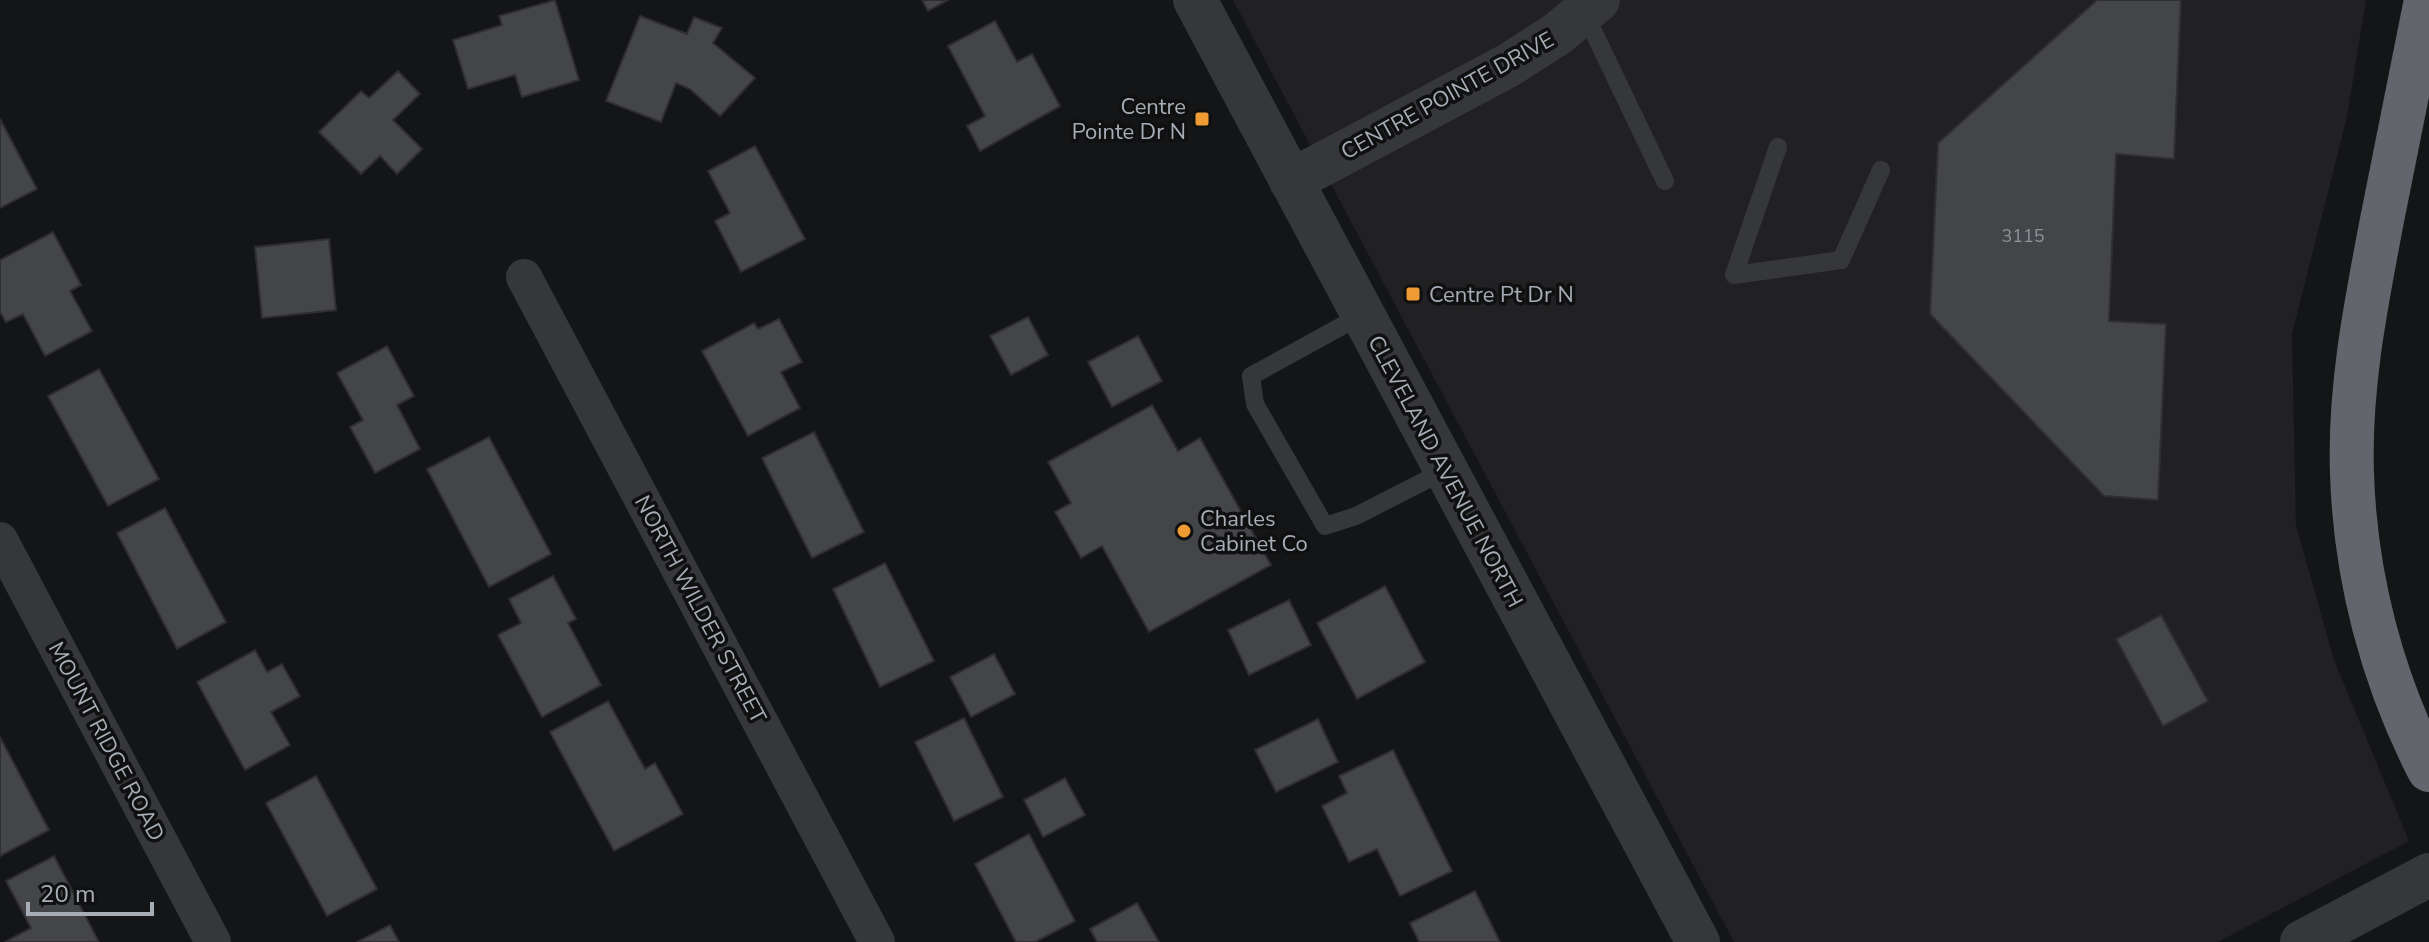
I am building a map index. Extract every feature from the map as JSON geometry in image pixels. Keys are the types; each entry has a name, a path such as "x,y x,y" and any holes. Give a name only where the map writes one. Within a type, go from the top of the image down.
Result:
{"highway":[{"path":"2426,0 2366,303 2354,390 2352,473 2360,564 2381,653 2409,732 2429,770"}],"street":[{"name":"CLEVELAND AVENUE NORTH","path":"1195,0 1698,942"},
{"name":"CENTRE POINTE DRIVE","path":"1291,181 1509,65 1587,4"},
{"name":"NORTH WILDER STREET","path":"524,277 877,942"},
{"name":"MOUNT RIDGE ROAD","path":"0,540 213,942"},
{"path":"2302,942 2429,875"}],"lane":[{"path":"1587,4 1665,181"},
{"path":"1778,147 1734,275 1841,260 1881,170"},
{"path":"1363,315 1251,376 1255,404 1325,526 1356,516 1446,470"}],"shaded area":[{"path":"1233,0 2366,0 2347,117 2292,334 2296,526 2334,660 2409,841 2218,942 1734,942"}],"building":[{"path":"555,0 579,80 522,97 515,75 468,89 453,40 502,25 499,16"},
{"path":"922,0 948,0 928,11"},
{"path":"2097,0 2181,0 2174,159 2116,154 2109,321 2166,324 2158,500 2104,496 1930,314 1938,143"},
{"path":"640,16 687,34 694,17 722,28 713,43 755,78 720,116 690,89 676,83 661,122 606,101"},
{"path":"995,21 1017,62 1032,54 1060,106 980,151 967,126 985,116 948,46"},
{"path":"398,71 420,94 393,120 422,149 397,174 380,156 361,174 319,132 361,91 369,98"},
{"path":"0,119 37,189 0,208"},
{"path":"755,146 805,239 741,272 715,221 730,213 708,171"},
{"path":"53,232 81,285 70,291 92,331 45,356 23,314 6,322 0,312 0,260"},
{"path":"329,239 336,310 262,318 255,247"},
{"path":"1028,317 1048,355 1011,375 990,336"},
{"path":"779,319 802,362 781,372 800,408 748,436 702,351 754,323 758,329"},
{"path":"1138,336 1162,381 1112,407 1088,362"},
{"path":"387,346 414,396 397,405 420,449 375,473 350,427 363,420 337,373"},
{"path":"99,369 159,479 108,506 48,396"},
{"path":"1152,405 1178,451 1200,438 1271,565 1149,632 1102,546 1081,558 1055,512 1071,503 1048,462"},
{"path":"814,432 864,532 812,558 762,458"},
{"path":"489,437 551,554 489,587 427,469"},
{"path":"165,508 226,622 177,649 117,533"},
{"path":"885,563 934,661 880,687 833,589"},
{"path":"553,576 576,619 568,623 601,685 542,717 498,635 521,623 509,599"},
{"path":"1385,586 1425,662 1357,699 1317,623"},
{"path":"1289,600 1311,645 1249,675 1228,630"},
{"path":"2161,615 2208,701 2163,726 2116,639"},
{"path":"255,650 267,672 282,664 300,696 271,712 290,745 245,770 197,682"},
{"path":"994,654 1015,694 971,717 950,677"},
{"path":"608,701 645,769 655,763 683,814 614,851 550,732"},
{"path":"964,718 1003,797 954,821 915,742"},
{"path":"1318,719 1338,762 1276,792 1255,750"},
{"path":"0,737 49,830 0,856"},
{"path":"1393,750 1452,871 1400,896 1377,849 1349,862 1322,806 1347,793 1339,776"},
{"path":"316,776 377,889 327,916 266,803"},
{"path":"1065,778 1085,815 1043,837 1024,800"},
{"path":"1029,834 1075,921 1035,942 1016,942 975,864"},
{"path":"54,856 99,942 5,942 31,928 6,881"},
{"path":"1475,891 1500,942 1419,942 1410,923"},
{"path":"1137,903 1159,942 1097,942 1090,929"},
{"path":"390,925 399,942 357,942"}],"place":[{"name":"Centre Pointe Dr N","path":"1202,119"},
{"name":"Centre Pt Dr N","path":"1413,294"},
{"name":"Charles Cabinet Co","path":"1184,531"}]}
